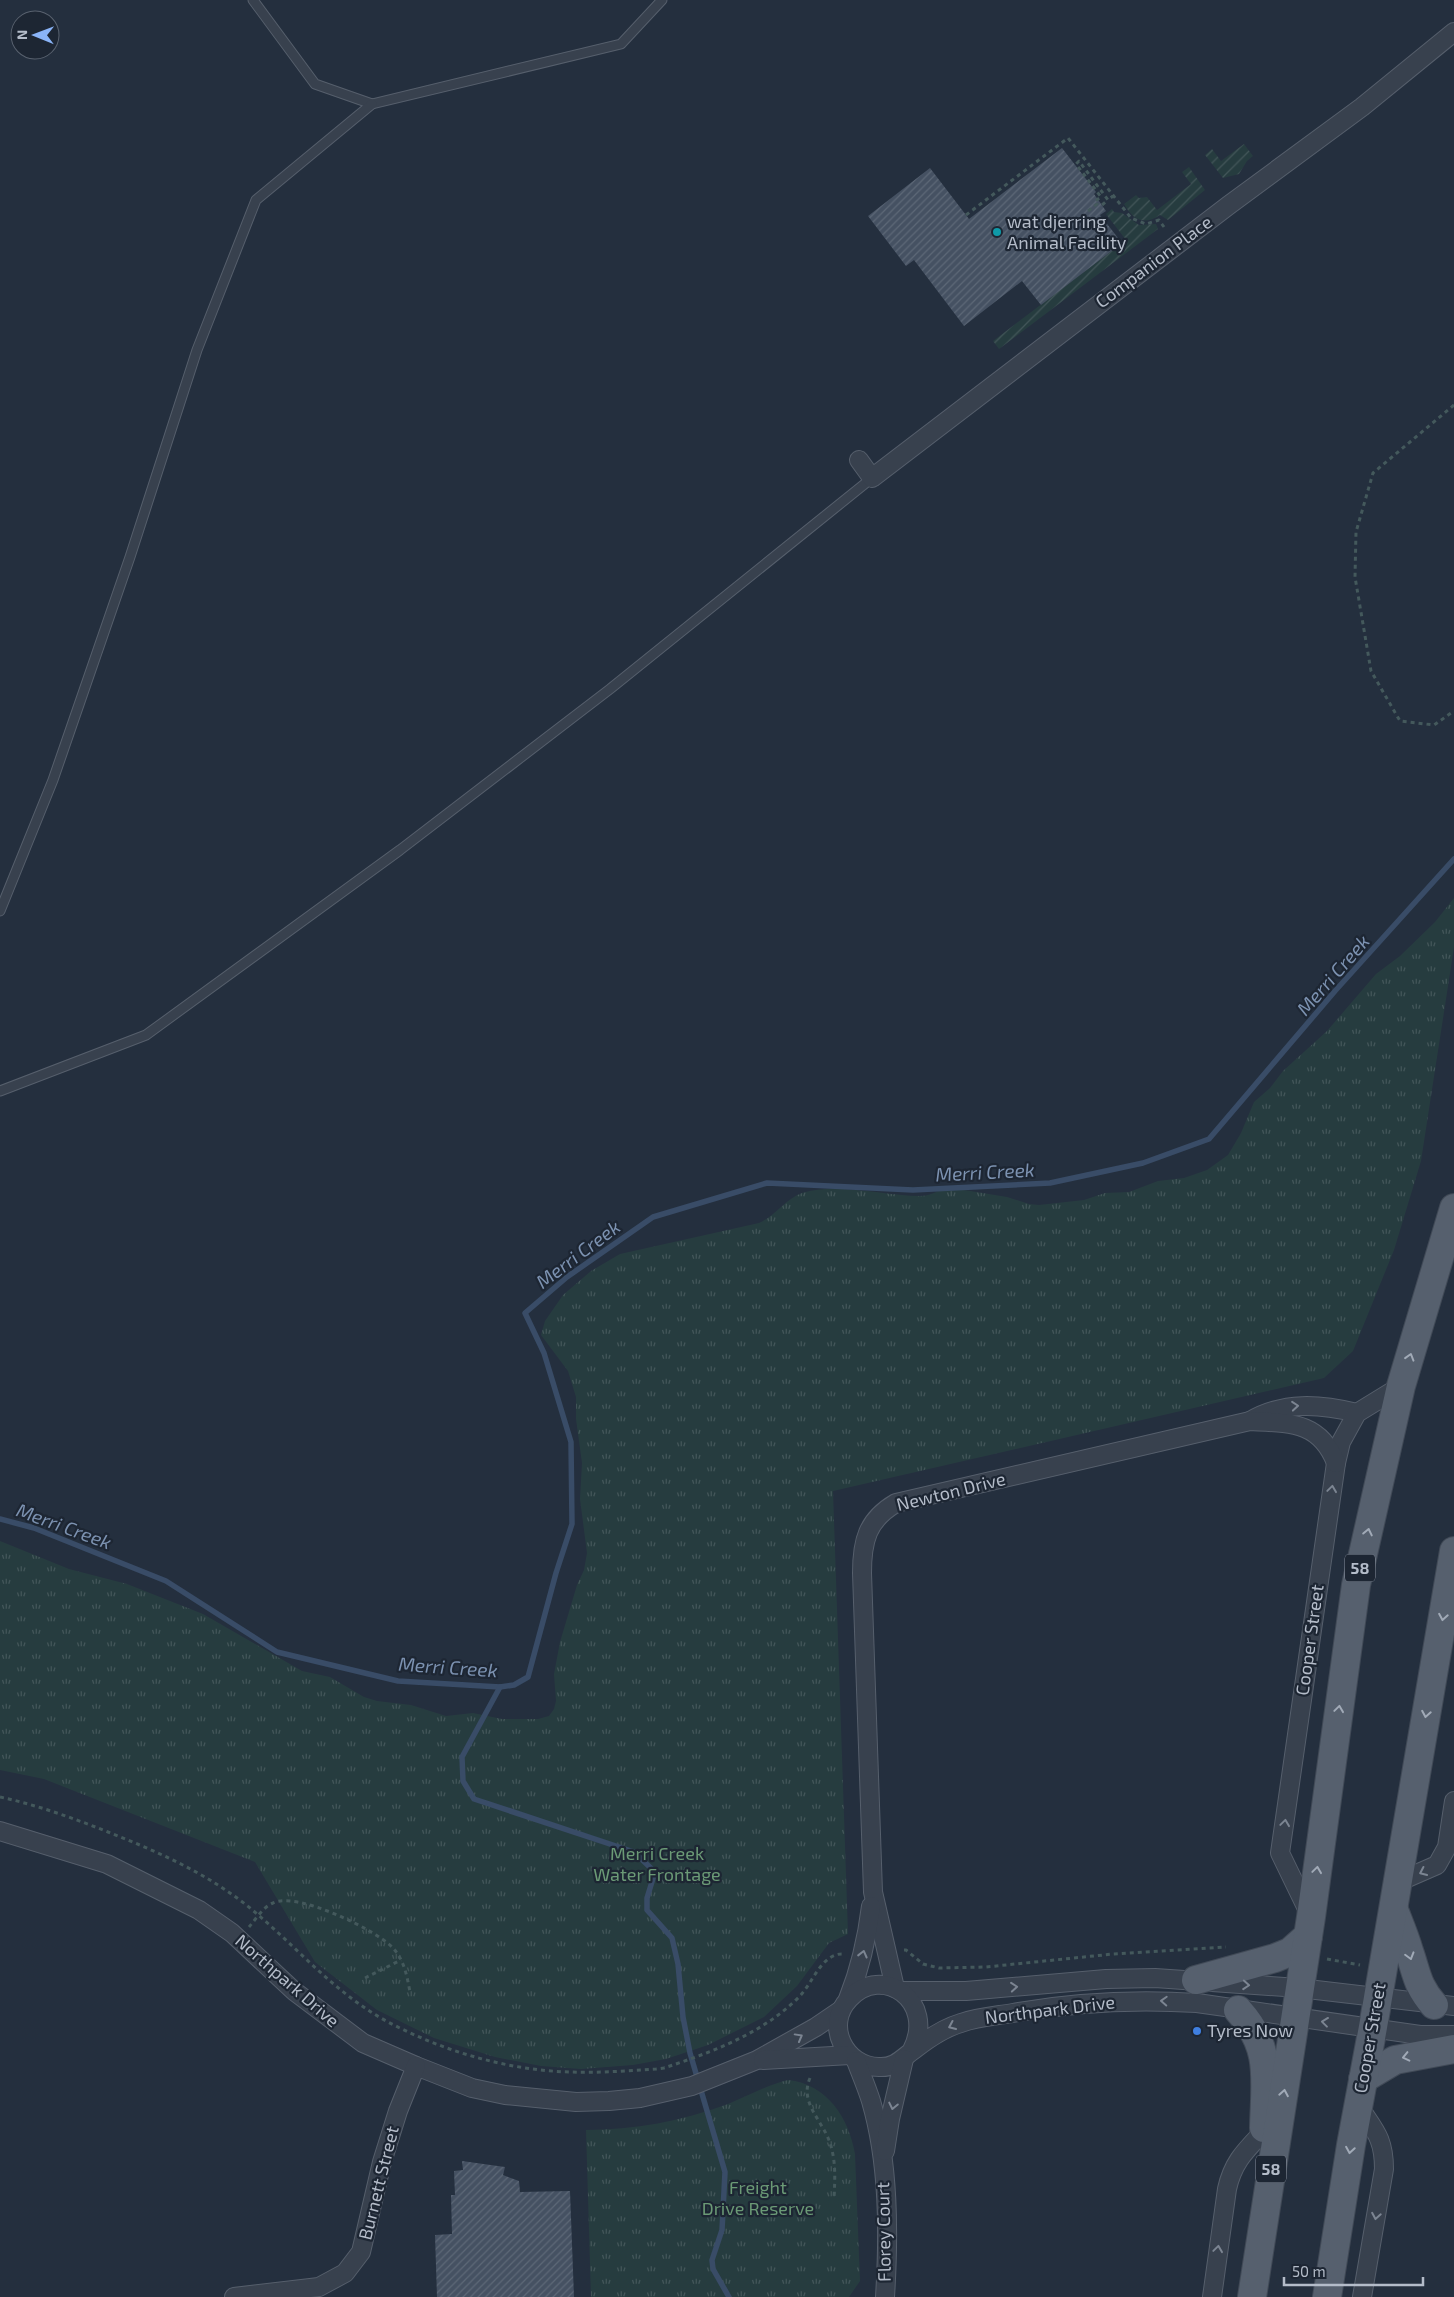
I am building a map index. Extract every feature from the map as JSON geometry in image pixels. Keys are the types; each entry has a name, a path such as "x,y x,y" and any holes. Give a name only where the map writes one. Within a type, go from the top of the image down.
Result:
{"main road":[{"name":"58","path":"1252,2297 1309,1926 1356,1585 1401,1386 1454,1208"},
{"name":"Cooper Street","path":"1327,2297 1360,2092 1374,2027 1454,1551"},
{"path":"1394,1910 1410,1952 1416,1978 1423,1992 1444,2005"},
{"path":"1196,1980 1290,1952 1309,1926"},
{"path":"1238,2010 1256,2032 1263,2056 1265,2080 1263,2225"},
{"path":"1360,2092 1395,2060 1454,2050"},
{"path":"1337,2235 1341,2297"}],"street":[{"name":"Companion Place","path":"872,478 1229,205 1362,107 1454,32"},
{"path":"858,460 872,478"},
{"name":"Cooper Street","path":"1309,1926 1280,1853 1336,1463 1341,1442 1357,1413 1401,1386"},
{"name":"Newton Drive","path":"845,2005 859,1972 865,1948 873,1892 862,1573 862,1550 869,1529 887,1509 896,1503 1250,1421 1276,1409 1306,1405 1330,1407 1357,1413"},
{"name":"Newton Drive","path":"1250,1421 1294,1425 1314,1432 1327,1445 1336,1463"},
{"path":"1398,1882 1437,1865 1447,1848 1454,1800"},
{"name":"Northpark Drive","path":"0,1831 107,1864 199,1910 241,1940 294,1991 329,2019 364,2043 472,2088 535,2099 576,2102 609,2101 668,2092 692,2086 757,2060 816,2027 845,2005"},
{"name":"Newton Drive","path":"873,1892 898,1990"},
{"name":"Northpark Drive","path":"898,1990 966,1991 1106,1979 1155,1978 1299,1988 1444,2005"},
{"path":"882,1985 898,1990 911,2000 918,2012 920,2025 918,2038 908,2055 893,2065 881,2068 868,2066 853,2058 843,2045 838,2034 838,2022 845,2005 857,1991 869,1986 882,1985"},
{"name":"Northpark Drive","path":"908,2055 937,2033 970,2020 1074,2003 1163,2001 1374,2027 1420,2035 1454,2035"},
{"name":"Florey Court","path":"883,2166 890,2119 908,2055"},
{"name":"Northpark Drive","path":"757,2060 853,2058"},
{"name":"Florey Court","path":"853,2058 871,2101 883,2166 886,2217 885,2297"},
{"name":"Burnett Street","path":"234,2297 319,2287 345,2273 361,2252 382,2162 398,2111 416,2066"},
{"name":"Cooper Street","path":"1360,2092 1381,2139 1384,2153 1384,2169 1362,2297"},
{"path":"1212,2297 1226,2189 1231,2171 1238,2160 1264,2131"}],"lane":[{"path":"253,0 315,84 372,104"},
{"path":"0,911 53,780 130,557 197,350 256,200 372,104 621,44 662,0"},
{"path":"0,1091 146,1035 400,850 594,701 872,478"}],"path":[{"path":"966,215 1068,138 1135,221 1146,224 1159,220 1164,227"},
{"path":"1088,212 1097,204 1095,201 1101,197 1076,164 1079,161 1108,200"},
{"path":"1102,205 1113,196"},
{"path":"1454,405 1373,473 1356,532 1355,577 1371,671 1400,721 1434,725 1454,711"},
{"path":"0,1797 38,1806 156,1852 208,1880 258,1916 331,1984 388,2022 440,2045 493,2062 550,2071 588,2072 664,2068 716,2051 744,2036 783,2010 810,1986 828,1959 836,1954 847,1954"},
{"path":"241,1940 258,1916 273,1903 283,1900 296,1901 350,1921 392,1947 401,1960 410,1992"},
{"path":"900,1951 906,1950 923,1964 939,1968 986,1967 1113,1954 1233,1946"},
{"path":"1326,1959 1360,1965"},
{"path":"365,1978 401,1960"},
{"path":"810,2078 807,2086 808,2098 828,2136 833,2153 834,2198"}],"green space":[{"path":"1244,144 1253,156 1247,161 1239,174 1223,178 1205,155 1212,149 1221,161"},
{"path":"1189,167 1205,190 1168,220 1160,215 1149,220 1139,220 1127,210 1124,204 1136,195 1139,198 1147,197 1157,210 1191,184 1182,172"},
{"path":"1112,209 1114,212 1122,213 1139,225 1156,224 1158,229 999,349 993,341 1126,240 1106,214"},
{"name":"Merri Creek Water Frontage","path":"1454,898 1454,947 1421,1161 1394,1250 1353,1351 1324,1378 833,1491 848,1934 829,1943 797,1986 764,2017 708,2045 666,2059 633,2065 581,2069 541,2066 495,2057 434,2038 377,2010 315,1962 255,1862 44,1779 0,1770 0,1541 69,1569 127,1584 203,1614 302,1671 330,1677 364,1697 377,1701 411,1705 446,1716 473,1713 502,1719 538,1719 549,1716 554,1709 556,1701 554,1674 560,1642 577,1585 584,1570 587,1553 580,1499 582,1463 576,1419 576,1397 568,1371 541,1335 545,1321 563,1295 591,1271 620,1254 759,1223 796,1196 816,1190 845,1189 920,1196 952,1188 1007,1197 1039,1205 1084,1200 1105,1193 1129,1192 1158,1181 1184,1178 1207,1170 1228,1155 1241,1133 1254,1102 1270,1088 1283,1071 1327,1031 1376,974 1400,956 1435,922"},
{"name":"Freight Drive Reserve","path":"788,2080 814,2088 825,2096 841,2116 852,2141 855,2154 860,2281 849,2297 591,2297 586,2130 640,2126 676,2120 728,2104"}],"building":[{"name":"wat djerring Animal Facility","path":"1062,148 1096,192 1094,194 1106,211 1100,215 1122,243 1041,305 1022,281 964,326 914,260 906,266 868,216 930,168 969,219"},
{"path":"462,2161 505,2167 503,2175 519,2181 520,2192 570,2191 574,2297 437,2297 435,2235 452,2234 451,2195 455,2195 454,2171 463,2170"}],"waterway":[{"name":"Merri Creek","path":"0,1519 34,1528 166,1581 277,1652 398,1681 500,1687 514,1685 528,1677 556,1573 572,1524 571,1442 544,1353 525,1313 567,1277 653,1217 767,1183 913,1190 1050,1183 1143,1163 1209,1139 1335,991 1454,859"},
{"path":"500,1687 462,1757 463,1781 474,1799 634,1852 655,1872 647,1898 647,1910 672,1938 678,1964 683,2017 690,2053 725,2172 722,2230 712,2260 713,2269 729,2297"}],"place":[{"name":"wat djerring Animal Facility","path":"997,232"},
{"name":"Tyres Now","path":"1197,2031"}]}
